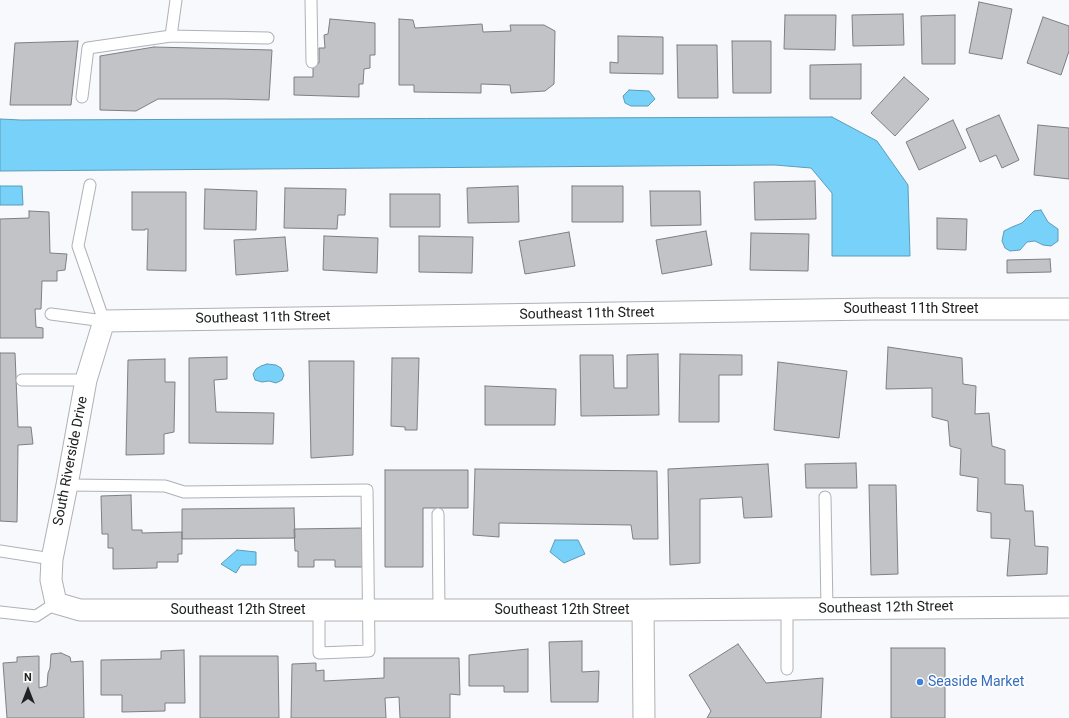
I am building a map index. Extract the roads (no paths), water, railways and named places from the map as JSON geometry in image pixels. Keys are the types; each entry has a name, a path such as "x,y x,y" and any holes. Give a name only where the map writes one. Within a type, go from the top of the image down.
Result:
{"street":[{"name":"Southeast 11th Street","path":"104,321 882,309 1069,309"},
{"name":"South Riverside Drive","path":"56,603 51,580 52,559 86,380 104,321"},
{"name":"Southeast 12th Street","path":"56,603 80,610 643,610 1069,607"},
{"path":"643,610 644,718"}],"lane":[{"path":"171,36 176,0"},
{"path":"311,0 312,62"},
{"path":"82,97 88,48 171,36 268,38"},
{"path":"51,314 104,321 78,246 90,185"},
{"path":"22,380 86,380"},
{"path":"67,485 165,486 184,492 367,490 369,651 320,653 319,610"},
{"path":"825,496 826,609"},
{"path":"438,514 439,610"},
{"path":"0,551 52,559"},
{"path":"0,612 36,616 56,603"},
{"path":"787,609 787,669"}],"water":[{"path":"629,90 649,91 655,99 648,106 631,106 625,103 623,96"},
{"path":"832,117 877,141 908,185 910,256 832,256 832,193 811,168 775,165 0,171 0,119"},
{"path":"0,186 22,186 23,205 0,205"},
{"path":"1041,210 1048,222 1058,229 1058,241 1051,246 1043,245 1035,241 1027,242 1020,250 1010,251 1005,248 1002,241 1004,231 1022,223 1034,211"},
{"path":"267,364 276,365 281,368 284,375 282,380 276,383 255,380 253,374 256,369"},
{"path":"555,540 578,540 585,554 564,563 550,552"},
{"path":"237,550 256,552 256,565 241,565 236,573 221,564"}],"place":[{"name":"Seaside Market","path":"920,682"}]}
